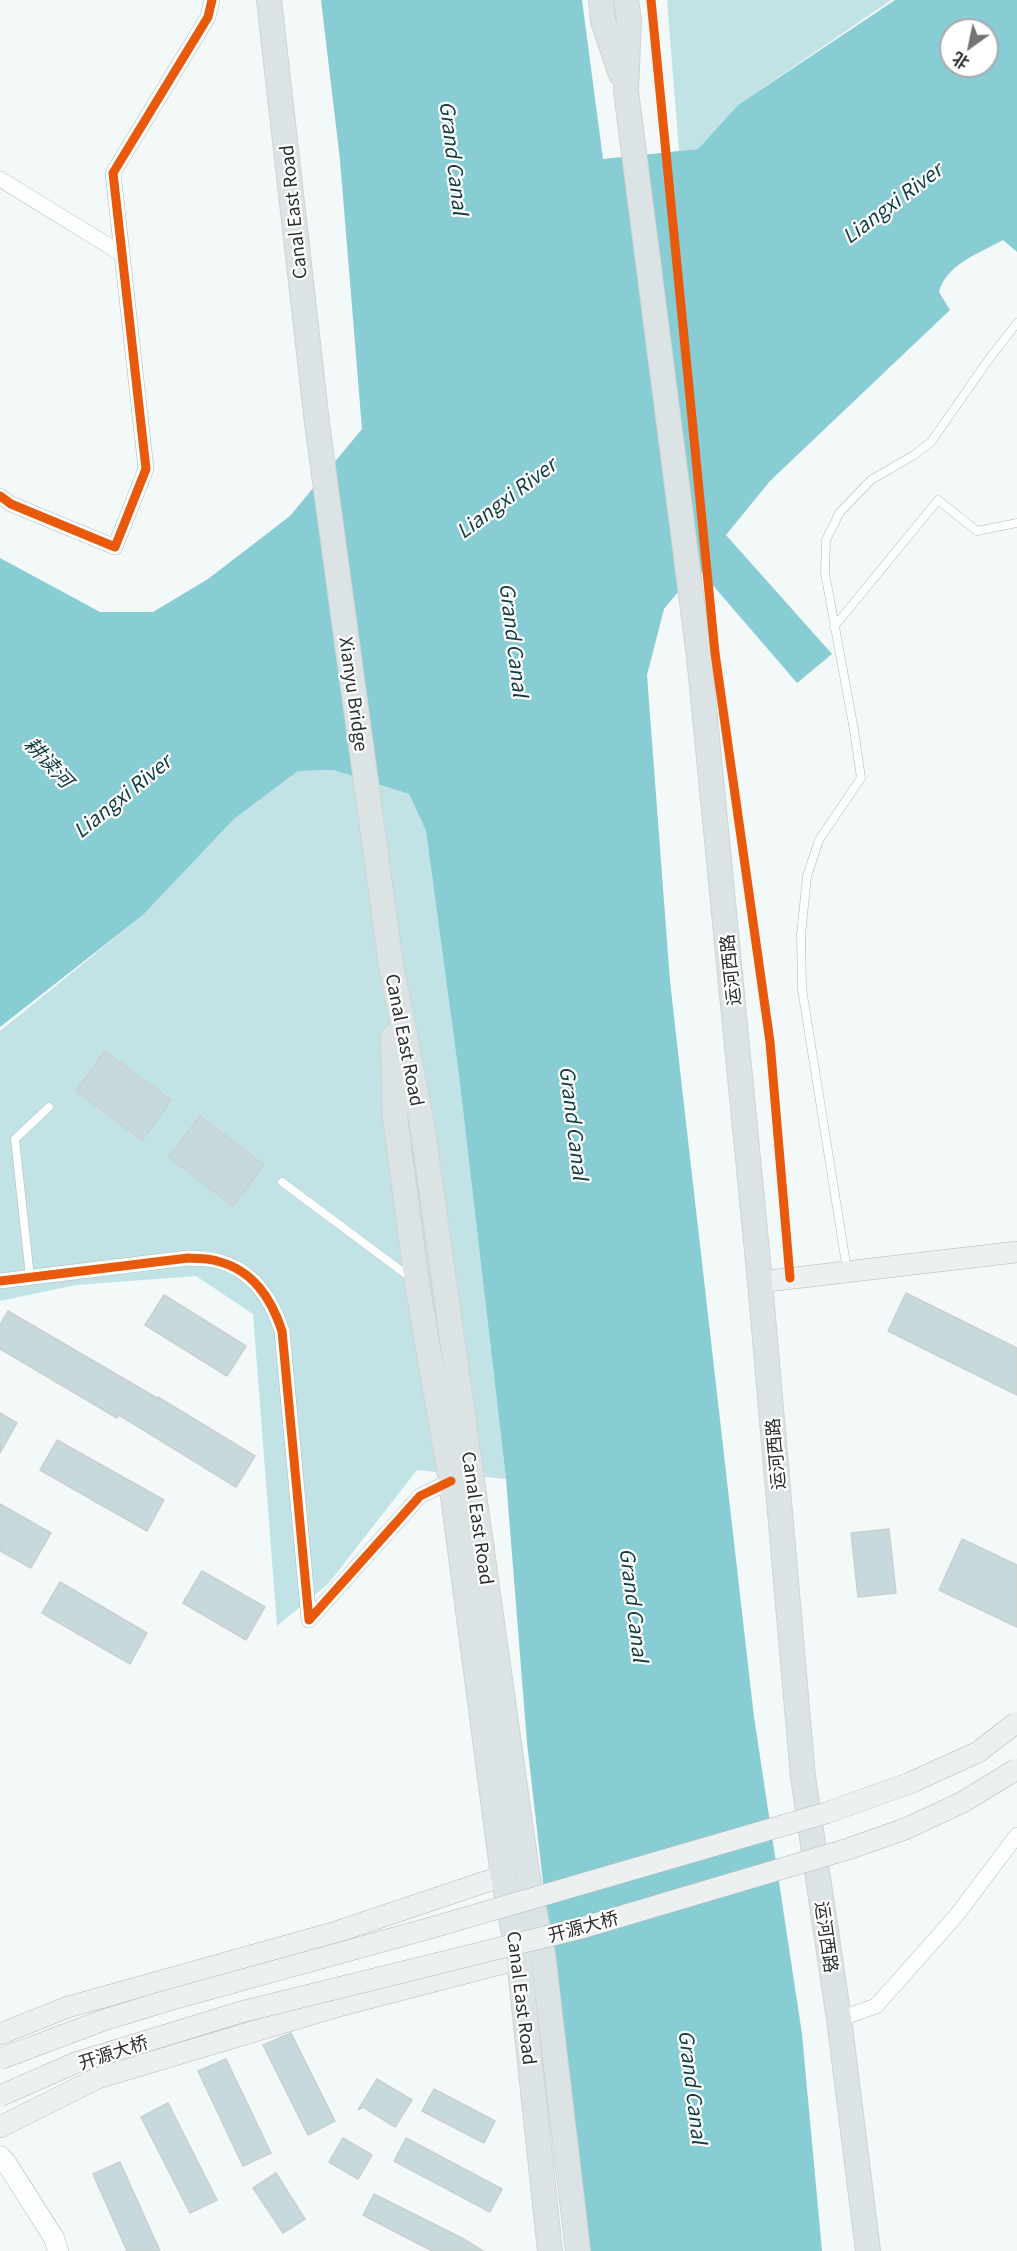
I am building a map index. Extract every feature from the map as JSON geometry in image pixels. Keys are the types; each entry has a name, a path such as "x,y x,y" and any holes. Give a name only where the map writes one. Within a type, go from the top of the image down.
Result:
{"main road":[{"name":"Canal East Road","path":"269,0 317,423"},
{"path":"601,0 603,21 626,91"},
{"path":"626,0 628,21 626,91"},
{"name":"运河西路","path":"626,91 699,656 760,1282 803,1777 839,2019 868,2251"},
{"name":"Xianyu Bridge","path":"317,423 391,965"},
{"name":"Canal East Road","path":"391,965 395,1117 417,1283 451,1481 503,1875 519,1959 550,2251"},
{"name":"Canal East Road","path":"391,965 422,1124 527,1872 543,1956 579,2251"},
{"path":"760,1282 1017,1252"},
{"path":"0,2059 50,2039 166,2001 434,1927 826,1813 910,1783 978,1752 1017,1722"},
{"name":"开源大桥","path":"0,2097 75,2063 241,2012 585,1927 848,1849 905,1828 963,1802 1017,1769"},
{"path":"0,2034 68,2007 336,1932 503,1875"},
{"path":"0,2127 98,2078 202,2045 342,2005 519,1959"}],"street":[{"path":"0,496 11,504 115,547 146,470 113,173 208,17 212,0"},
{"path":"0,179 122,254"},
{"path":"0,1281 188,1258 216,1261 239,1270 257,1285 273,1307 282,1331 309,1620 420,1496 451,1481"},
{"path":"839,2019 876,2006 956,1916 1017,1835"},
{"path":"0,2156 8,2164 54,2238 58,2251"}],"lane":[{"path":"848,1271 802,989 801,935 807,876 819,840 861,778 825,573 826,540 840,512 871,480 914,455 931,442 1017,323"},
{"path":"834,627 938,500 977,531 1017,523"},
{"path":"30,1277 15,1139 49,1107"},
{"path":"282,1182 417,1283"}],"shaded area":[{"path":"667,0 891,0 738,105 698,149 679,151"},
{"path":"333,770 409,794 426,831 459,1076 506,1479 417,1470 328,1584 277,1626 253,1314 196,1276 76,1285 0,1301 0,1031 143,915 234,819 298,771"}],"water":[{"path":"321,0 582,0 603,159 698,149 738,105 895,0 1017,0 1017,252 1003,240 956,267 943,282 939,292 950,310 770,481 726,535 832,654 797,683 698,568 664,609 647,675 670,981 754,1717 802,2034 822,2251 588,2251 582,2221 527,1743 506,1479 459,1076 426,831 409,794 333,770 298,771 234,819 143,915 0,1027 0,558 100,612 153,612 208,579 290,516 362,429 340,160"}],"building":[{"path":"105,1051 171,1100 142,1140 76,1091"},
{"path":"200,1116 264,1165 233,1206 169,1157"},
{"path":"906,1293 1017,1348 1017,1395 888,1331"},
{"path":"164,1295 246,1346 227,1376 145,1325"},
{"path":"8,1311 255,1456 236,1487 119,1415 117,1418 0,1349 0,1325"},
{"path":"0,1413 17,1423 0,1453"},
{"path":"57,1440 164,1500 147,1531 40,1470"},
{"path":"0,1504 51,1533 31,1568 0,1551"},
{"path":"889,1529 896,1593 858,1597 851,1533"},
{"path":"962,1539 1017,1565 1017,1627 939,1590"},
{"path":"202,1571 265,1607 246,1640 183,1603"},
{"path":"60,1582 147,1633 130,1664 42,1613"},
{"path":"291,2033 335,2121 308,2135 263,2045"},
{"path":"226,2059 271,2153 243,2166 198,2071"},
{"path":"377,2079 412,2100 395,2127 363,2107 358,2110"},
{"path":"434,2089 495,2121 484,2143 422,2111"},
{"path":"168,2103 217,2200 190,2213 141,2117"},
{"path":"343,2138 372,2155 358,2179 329,2162"},
{"path":"406,2138 502,2189 490,2212 394,2161"},
{"path":"120,2162 160,2251 127,2251 93,2174"},
{"path":"276,2173 305,2219 283,2233 253,2188"},
{"path":"374,2194 483,2251 432,2251 363,2215"}],"cycle path":[{"path":"0,496 11,504 115,547 146,469 113,173 208,17 212,0"},
{"path":"651,0 715,653 770,1042 790,1278"},
{"path":"0,1281 188,1258 210,1259 230,1265 241,1271 259,1287 272,1307 282,1331 309,1620 420,1496 451,1481"}],"water label":[{"name":"Grand Canal","path":"454,158"},
{"name":"Liangxi River","path":"892,203"},
{"name":"Liangxi River","path":"506,498"},
{"name":"Grand Canal","path":"514,640"},
{"name":"耕读河","path":"49,762"},
{"name":"Liangxi River","path":"122,796"},
{"name":"Grand Canal","path":"574,1123"},
{"name":"Grand Canal","path":"634,1605"},
{"name":"Grand Canal","path":"693,2087"}]}
